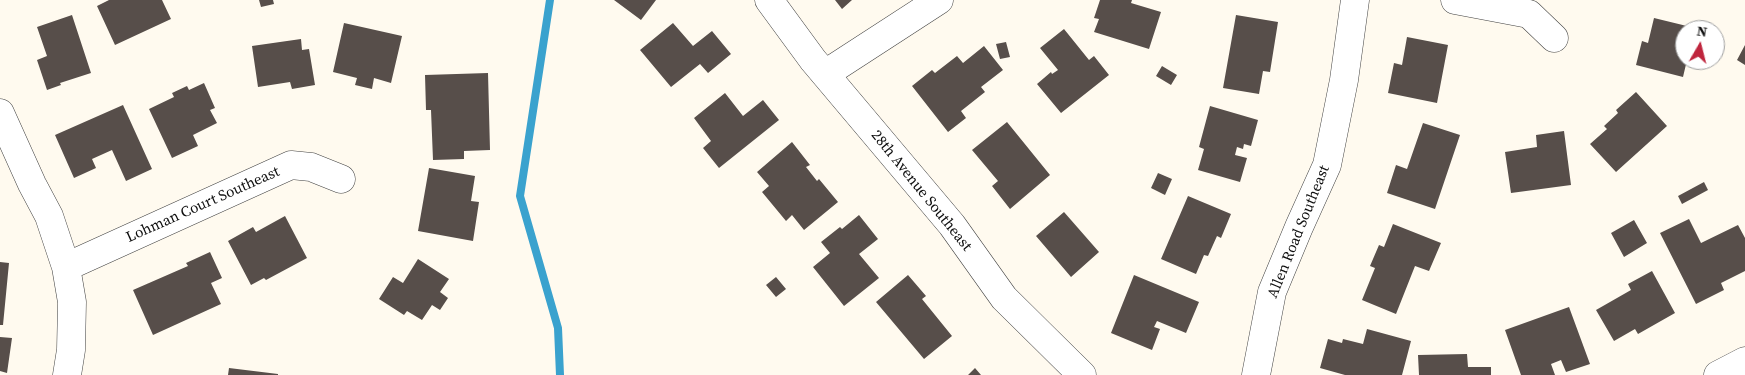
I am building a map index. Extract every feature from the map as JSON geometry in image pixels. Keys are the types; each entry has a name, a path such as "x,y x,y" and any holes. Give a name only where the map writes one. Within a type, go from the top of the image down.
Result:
{"street":[{"name":"28th Avenue Southeast","path":"769,0 825,74 952,225 1004,298 1082,375"},
{"path":"825,74 939,0"},
{"name":"Allen Road Southeast","path":"1256,375 1272,292 1327,165 1344,80 1355,0"},
{"path":"1455,0 1529,14 1554,38"},
{"path":"0,113 32,184 49,216 66,267 72,302 71,350 67,375"},
{"name":"Lohman Court Southeast","path":"66,267 292,165 311,167 341,179"},
{"path":"1718,375 1744,364"}],"building":[{"path":"109,0 162,0 171,19 115,45 97,6"},
{"path":"259,0 273,0 274,4 261,7"},
{"path":"614,0 656,0 641,20"},
{"path":"835,0 852,0 842,9"},
{"path":"1100,0 1132,0 1131,3 1161,12 1149,49 1094,32 1099,19 1094,18"},
{"path":"72,15 91,73 60,83 61,85 47,90 37,60 47,56 37,27"},
{"path":"1236,15 1278,22 1270,72 1263,71 1259,94 1223,88"},
{"path":"1654,18 1675,23 1675,70 1685,70 1683,77 1636,65 1642,41 1648,43"},
{"path":"344,23 402,36 391,83 374,78 372,89 355,85 357,78 333,72"},
{"path":"673,23 693,46 712,31 731,54 708,73 700,64 671,87 640,50"},
{"path":"1064,29 1089,60 1094,56 1109,75 1061,113 1037,84 1051,72 1052,74 1058,70 1040,48"},
{"path":"1407,37 1448,45 1437,103 1388,93 1394,63 1402,65"},
{"path":"301,39 302,50 309,49 315,85 292,89 290,82 258,87 252,46"},
{"path":"1006,42 1010,57 1000,59 996,44"},
{"path":"1745,45 1745,65 1737,60"},
{"path":"984,46 1003,70 981,87 985,92 961,111 966,118 948,132 912,86 932,70 935,73 957,56 963,63"},
{"path":"1162,66 1177,75 1171,85 1156,76"},
{"path":"488,73 490,150 464,151 464,159 433,160 431,110 426,110 425,75"},
{"path":"204,83 215,108 210,110 217,123 193,135 198,146 172,158 149,109 174,97 172,93 187,86 189,90"},
{"path":"1636,92 1667,126 1616,172 1590,144 1607,129 1604,126 1618,113 1616,110"},
{"path":"725,93 743,116 763,100 779,120 719,168 703,148 711,141 694,118"},
{"path":"123,105 152,169 126,181 112,150 92,159 96,168 74,178 55,135"},
{"path":"1210,106 1258,120 1251,146 1244,144 1243,149 1237,147 1235,155 1247,158 1240,182 1198,170 1204,149 1199,147"},
{"path":"1007,122 1050,175 1010,209 992,186 998,181 972,150"},
{"path":"1423,123 1460,135 1435,209 1387,193 1396,165 1407,169"},
{"path":"1564,131 1571,185 1511,193 1505,152 1537,147 1536,135"},
{"path":"792,142 810,165 806,167 838,202 804,230 792,215 786,221 762,192 769,186 757,172"},
{"path":"429,168 475,176 471,201 479,202 473,241 418,231"},
{"path":"1158,173 1172,179 1165,195 1151,188"},
{"path":"1704,182 1708,190 1682,204 1678,196"},
{"path":"1188,196 1231,214 1221,238 1217,236 1208,256 1204,255 1196,274 1161,259"},
{"path":"1064,212 1099,252 1071,277 1036,236"},
{"path":"859,215 878,239 859,254 879,278 844,306 813,267 830,253 821,242 840,227 842,229"},
{"path":"285,216 307,258 266,280 264,278 251,285 228,241 253,227 256,232"},
{"path":"1689,219 1701,243 1738,225 1745,238 1745,271 1721,283 1724,290 1696,304 1660,233"},
{"path":"1634,220 1647,243 1624,257 1611,233"},
{"path":"1393,224 1441,243 1429,271 1415,266 1396,314 1362,300 1375,268 1370,266 1379,245 1384,247"},
{"path":"210,252 222,278 211,283 221,304 153,335 133,290 188,266 186,263"},
{"path":"418,259 449,279 440,292 448,298 440,310 432,305 422,320 407,311 404,315 379,299 393,277 403,283"},
{"path":"0,262 9,263 3,325 0,325"},
{"path":"1652,271 1675,313 1638,334 1635,329 1614,341 1596,310 1631,290 1628,284"},
{"path":"908,275 926,296 922,299 952,336 924,359 876,302"},
{"path":"1134,275 1199,302 1186,333 1157,321 1154,327 1160,329 1152,350 1111,333"},
{"path":"776,277 786,289 776,297 766,285"},
{"path":"1569,307 1590,364 1566,372 1561,360 1551,364 1555,375 1521,375 1505,330"},
{"path":"1367,329 1411,341 1402,375 1345,375 1320,368 1328,339 1342,343 1343,339 1363,344"},
{"path":"0,337 12,338 7,373 0,371"},
{"path":"1467,354 1468,367 1491,367 1491,375 1419,375 1418,355"},
{"path":"229,368 278,374 278,375 228,375"},
{"path":"975,368 981,375 968,375"}],"waterway":[{"path":"550,0 520,196 558,328 560,375"}]}
